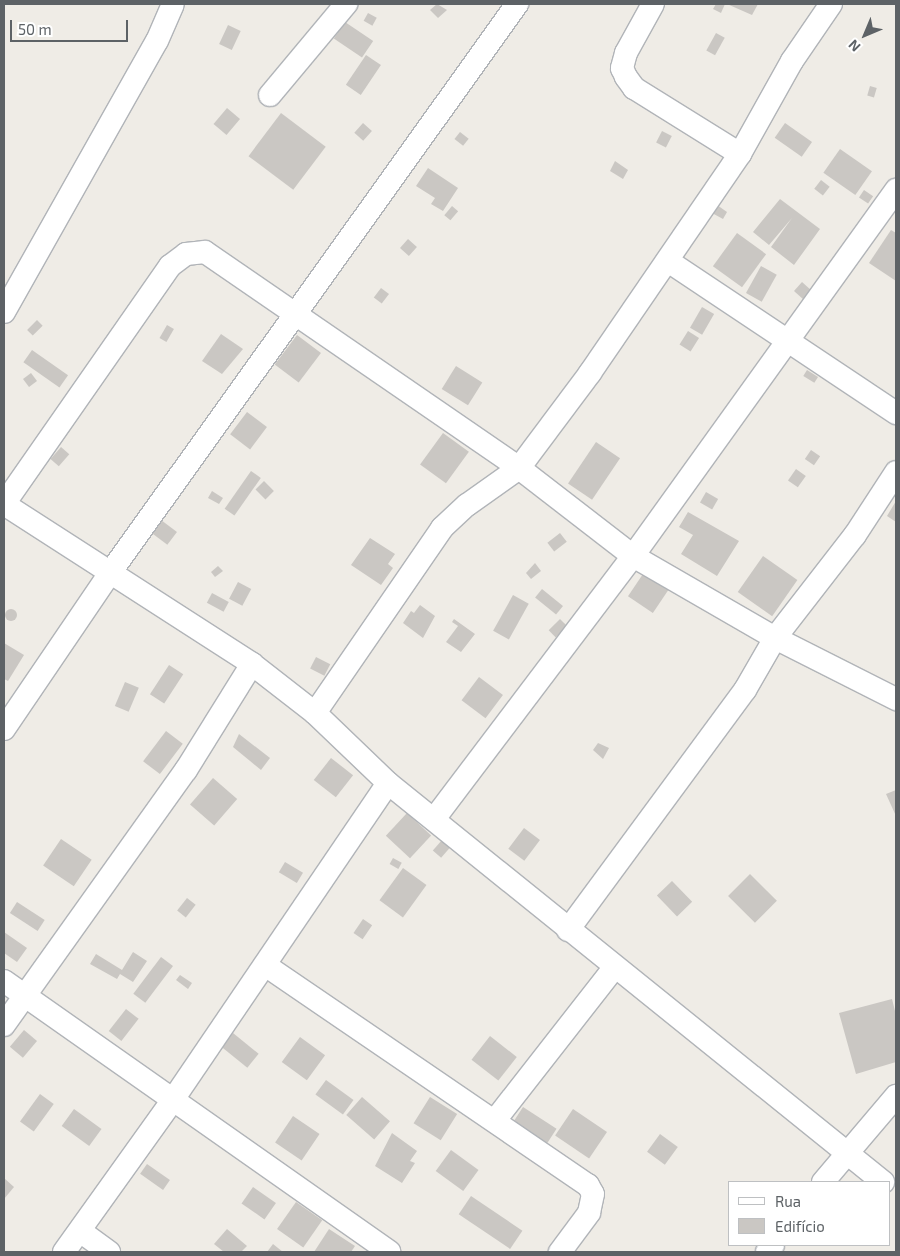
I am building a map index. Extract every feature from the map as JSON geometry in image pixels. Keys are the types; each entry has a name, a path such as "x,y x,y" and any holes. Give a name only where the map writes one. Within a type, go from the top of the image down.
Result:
{"street":[{"path":"4,312 158,41 173,4"},
{"path":"270,95 346,4"},
{"path":"4,729 110,573 517,4"},
{"path":"653,4 626,53 622,68 626,77 634,88 740,154"},
{"path":"315,713 442,528 467,505 519,468 668,261 740,154 792,61 831,4"},
{"path":"434,819 633,556 896,190"},
{"path":"882,1181 614,968 388,783 315,713 252,664 4,504 177,259 195,252 215,256 519,468 633,556 775,638 896,699"},
{"path":"668,261 896,413"},
{"path":"568,930 745,690 775,638 855,536 896,472"},
{"path":"4,1024 186,770 252,664"},
{"path":"64,1252 172,1101 388,783"},
{"path":"265,965 496,1119 574,1174 593,1194 590,1213 560,1252"},
{"path":"496,1119 614,968"},
{"path":"4,981 389,1252"},
{"path":"824,1181 896,1096"},
{"path":"80,1231 109,1252"}],"building":[{"path":"437,4 447,10 438,18 430,10"},
{"path":"716,4 725,4 721,13 713,9"},
{"path":"727,4 758,4 752,15"},
{"path":"368,13 377,18 372,26 364,21"},
{"path":"345,22 373,41 362,58 334,39"},
{"path":"228,25 241,31 232,50 219,44"},
{"path":"716,33 725,38 715,55 706,50"},
{"path":"366,55 381,65 361,95 346,85"},
{"path":"870,86 877,88 874,98 867,96"},
{"path":"227,108 240,119 227,135 214,124"},
{"path":"281,113 326,147 293,190 249,156"},
{"path":"363,123 372,131 363,141 354,133"},
{"path":"785,123 812,142 802,157 775,138"},
{"path":"662,131 672,136 666,148 656,143"},
{"path":"460,132 469,139 463,146 454,139"},
{"path":"840,149 872,171 855,195 823,173"},
{"path":"615,161 628,170 623,179 610,171"},
{"path":"428,168 458,188 443,211 431,204 435,198 416,186"},
{"path":"821,180 830,187 823,195 814,189"},
{"path":"864,190 873,196 868,204 859,197"},
{"path":"780,199 820,229 794,265 771,247 792,218 769,245 753,232"},
{"path":"717,205 727,212 723,219 712,213"},
{"path":"452,206 458,211 450,220 444,215"},
{"path":"891,230 896,233 896,281 869,263"},
{"path":"737,233 766,254 742,287 713,266"},
{"path":"408,239 417,247 409,256 400,248"},
{"path":"761,266 777,275 762,302 746,293"},
{"path":"802,282 811,290 803,299 794,291"},
{"path":"381,288 389,294 382,304 374,298"},
{"path":"702,307 714,314 702,335 690,328"},
{"path":"37,320 43,326 33,336 27,330"},
{"path":"167,325 174,329 166,342 160,338"},
{"path":"688,331 699,338 691,351 680,345"},
{"path":"221,334 243,349 222,374 202,361"},
{"path":"297,335 321,353 299,383 275,365"},
{"path":"32,350 68,375 59,388 23,362"},
{"path":"456,366 482,382 468,405 442,389"},
{"path":"807,370 818,377 814,383 803,376"},
{"path":"31,373 37,381 29,387 23,379"},
{"path":"247,412 267,427 250,449 230,434"},
{"path":"443,433 469,452 446,483 420,465"},
{"path":"596,442 620,458 592,500 568,483"},
{"path":"61,447 69,454 59,466 51,459"},
{"path":"811,450 820,456 814,465 805,459"},
{"path":"796,469 806,476 798,487 788,480"},
{"path":"251,471 261,478 234,516 225,509"},
{"path":"264,481 274,491 265,499 256,489"},
{"path":"212,491 223,498 219,504 208,498"},
{"path":"706,492 718,499 712,509 700,502"},
{"path":"896,501 896,522 887,516"},
{"path":"688,512 739,541 717,576 681,554 693,535 679,527"},
{"path":"161,520 177,532 167,545 151,533"},
{"path":"560,533 567,542 554,552 547,543"},
{"path":"370,538 395,554 388,564 393,568 381,585 351,565"},
{"path":"763,556 797,580 772,616 738,592"},
{"path":"535,563 541,571 531,579 526,573"},
{"path":"218,566 223,571 215,577 211,572"},
{"path":"647,568 672,585 653,613 628,596"},
{"path":"238,582 251,589 242,606 229,599"},
{"path":"542,589 563,606 556,615 535,598"},
{"path":"212,593 229,602 224,612 207,603"},
{"path":"513,595 529,604 509,640 493,631"},
{"path":"420,605 435,616 423,638 403,623 411,611 414,613"},
{"path":"13,609 16,610 16,620 9,621 6,620 5,613 6,610"},
{"path":"454,619 475,634 461,652 446,642 458,626 452,622"},
{"path":"560,619 567,626 556,637 549,630"},
{"path":"4,643 24,655 8,681 4,679"},
{"path":"316,657 330,664 324,676 310,669"},
{"path":"169,665 183,674 164,704 150,694"},
{"path":"479,677 503,695 486,718 462,700"},
{"path":"125,682 139,688 129,712 115,706"},
{"path":"166,731 183,744 160,774 143,761"},
{"path":"239,734 270,758 261,770 233,747"},
{"path":"598,743 609,748 603,759 593,750"},
{"path":"331,758 353,775 336,797 314,780"},
{"path":"213,778 237,799 214,825 190,804"},
{"path":"896,790 896,816 886,794"},
{"path":"407,813 431,836 410,858 386,836"},
{"path":"524,828 540,840 524,861 508,849"},
{"path":"61,839 92,860 74,886 43,866"},
{"path":"442,840 450,847 441,858 433,851"},
{"path":"393,858 402,863 398,869 390,864"},
{"path":"285,862 303,873 297,883 279,872"},
{"path":"403,868 426,885 403,917 379,900"},
{"path":"750,874 777,901 755,923 728,896"},
{"path":"672,881 692,902 677,916 657,896"},
{"path":"187,898 196,905 186,917 177,911"},
{"path":"17,902 45,920 38,931 10,913"},
{"path":"363,919 372,925 363,939 353,933"},
{"path":"4,932 27,948 17,962 4,953"},
{"path":"133,952 147,961 133,982 120,974 117,979 90,964 96,954 122,970"},
{"path":"161,957 173,966 145,1003 133,994"},
{"path":"180,975 192,983 188,989 176,980"},
{"path":"892,999 896,1015 896,1062 856,1074 839,1013"},
{"path":"126,1009 139,1019 121,1041 109,1031"},
{"path":"24,1030 37,1041 23,1058 10,1047"},
{"path":"233,1033 259,1054 247,1068 222,1047"},
{"path":"490,1036 517,1057 498,1081 472,1060"},
{"path":"300,1037 325,1055 307,1080 282,1062"},
{"path":"326,1080 354,1100 343,1115 315,1095"},
{"path":"40,1094 54,1104 34,1131 20,1122"},
{"path":"362,1097 390,1121 374,1139 346,1115"},
{"path":"430,1097 457,1114 441,1140 414,1123"},
{"path":"523,1107 557,1129 546,1145 513,1123"},
{"path":"74,1109 102,1129 89,1146 62,1126"},
{"path":"573,1109 607,1132 589,1158 555,1136"},
{"path":"293,1116 320,1134 302,1160 275,1143"},
{"path":"392,1133 417,1151 410,1161 415,1163 402,1183 375,1166"},
{"path":"660,1134 678,1147 665,1165 647,1152"},
{"path":"451,1150 479,1170 463,1191 436,1171"},
{"path":"147,1164 170,1180 163,1190 140,1174"},
{"path":"4,1178 14,1187 4,1199"},
{"path":"253,1187 276,1203 264,1219 242,1203"},
{"path":"471,1196 522,1231 510,1249 459,1214"},
{"path":"296,1202 322,1220 303,1247 277,1229"},
{"path":"227,1229 247,1246 241,1252 224,1252 214,1244"},
{"path":"329,1229 355,1246 351,1252 314,1252"},
{"path":"273,1244 283,1252 267,1252"}]}
